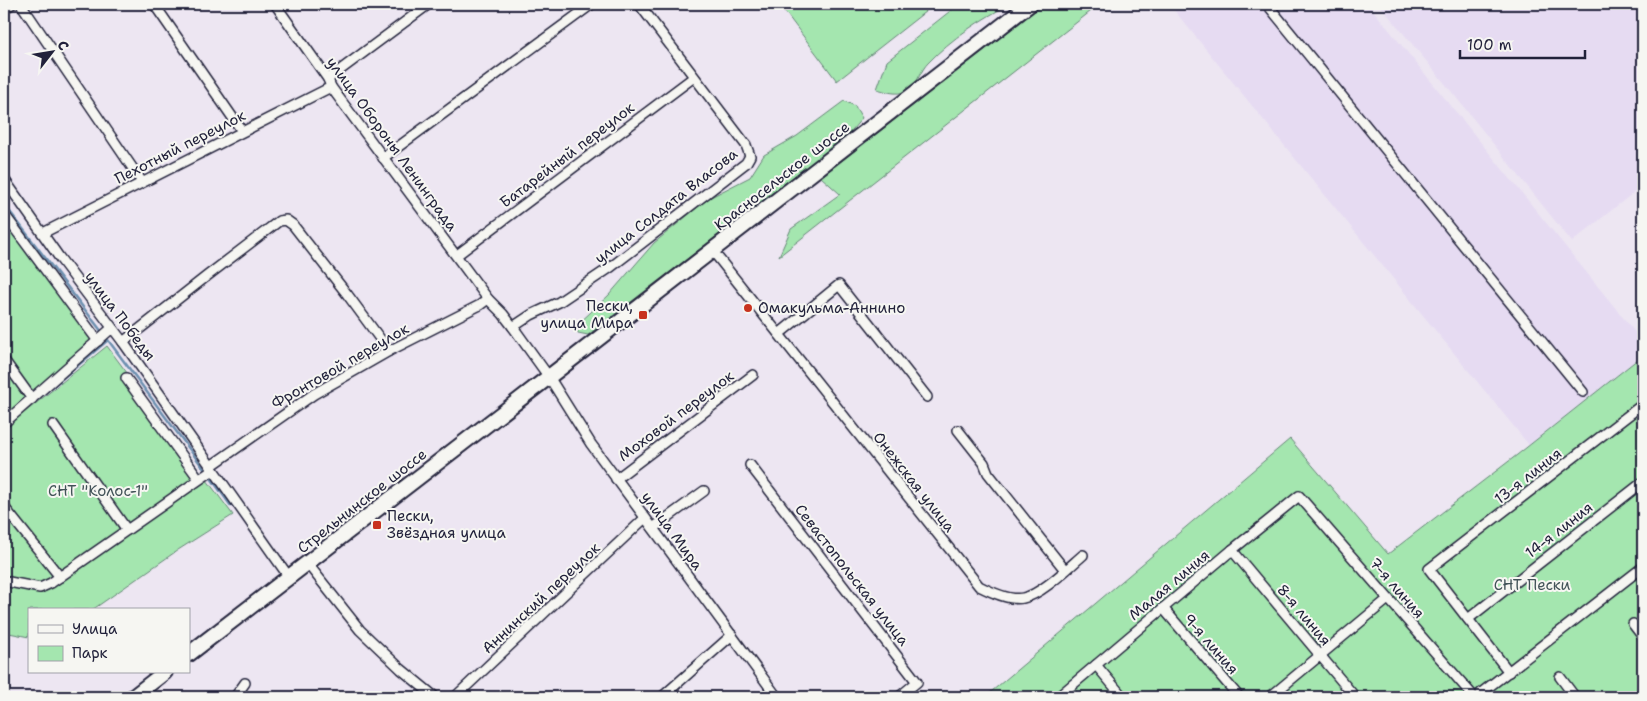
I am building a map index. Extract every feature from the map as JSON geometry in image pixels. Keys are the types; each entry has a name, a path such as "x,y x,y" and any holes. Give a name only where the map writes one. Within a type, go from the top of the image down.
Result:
{"main road":[{"name":"Красносельское шоссе","path":"552,375 1030,4"},
{"name":"Стрельнинское шоссе","path":"190,653 552,375"},
{"path":"133,697 162,674"}],"street":[{"path":"4,9 12,4"},
{"path":"21,4 142,182"},
{"path":"154,4 242,131"},
{"name":"улица Обороны Ленинграда","path":"275,4 384,158 488,299 503,314 513,328"},
{"name":"Пехотный переулок","path":"43,233 242,131 330,83 429,4"},
{"path":"384,158 592,4"},
{"name":"улица Солдата Власова","path":"513,328 531,315 559,302 612,267 746,163 750,156 746,145 639,4"},
{"path":"1267,4 1582,392"},
{"name":"Батарейный переулок","path":"456,256 694,77"},
{"name":"улица Победы","path":"4,179 59,258 123,342 289,577"},
{"path":"4,214 98,341"},
{"path":"123,342 279,221 286,220 299,233 347,294 389,351"},
{"name":"Онежская улица","path":"712,250 979,586 997,595 1022,598 1037,593 1083,555"},
{"path":"779,334 839,285 927,397"},
{"name":"Фронтовой переулок","path":"4,581 40,588 60,577 200,479 212,468 314,394 389,351 480,305 488,299"},
{"path":"4,423 112,328"},
{"name":"улица Мира","path":"513,328 552,375 591,444 777,697"},
{"path":"4,360 32,399"},
{"name":"Моховой переулок","path":"616,479 753,375"},
{"path":"126,378 200,479"},
{"name":"13-я линия","path":"1468,619 1429,569 1643,404"},
{"path":"53,425 127,530"},
{"path":"958,430 984,463 988,474 1065,570"},
{"name":"Севастопольская улица","path":"750,465 917,682 898,697"},
{"name":"14-я линия","path":"1468,619 1643,482"},
{"path":"653,528 704,491"},
{"name":"Малая линия","path":"1058,697 1299,496"},
{"name":"7-я линия","path":"1299,496 1474,697"},
{"path":"4,507 60,577"},
{"name":"Аннинский переулок","path":"455,697 645,518"},
{"name":"8-я линия","path":"1232,550 1355,697"},
{"path":"307,563 360,630 401,669 435,697"},
{"path":"1479,697 1481,693 1643,568"},
{"path":"1270,697 1388,599"},
{"name":"9-я линия","path":"1163,608 1239,697"},
{"path":"1468,619 1508,672"},
{"path":"1633,624 1643,637"},
{"path":"662,697 732,636"},
{"path":"1096,665 1123,697"},
{"path":"1560,677 1575,697"},
{"path":"235,697 245,683"}],"shaded area":[{"path":"1169,4 1368,4 1643,342 1643,355 1529,445"},
{"path":"1379,4 1636,4 1643,13 1643,185 1572,242"}],"green space":[{"path":"779,4 935,4 837,81"},
{"path":"959,4 1010,4 977,23 947,45 928,63 907,91 894,93 877,89 887,61"},
{"path":"1044,4 1100,4 779,256 791,229 840,194 821,177"},
{"path":"844,101 855,106 862,118 848,135 588,335 578,333 576,326 609,295 654,243 709,198 750,177 764,155 797,136"},
{"path":"4,221 92,342 4,418"},
{"name":"СНТ \"Колос-1\"","path":"107,346 233,515 178,550 95,608 28,608 28,637 4,632 4,429"},
{"name":"СНТ Пески","path":"1643,355 1643,697 985,697 1290,439 1388,554"}],"waterway":[{"path":"4,204 102,332"},
{"path":"38,399 108,340 205,470"},
{"path":"211,478 231,506"}],"place":[{"name":"Омакульма-Аннино","path":"748,308"},
{"name":"Пески, улица Мира","path":"643,315"},
{"name":"Пески, Звёздная улица","path":"377,525"}]}
